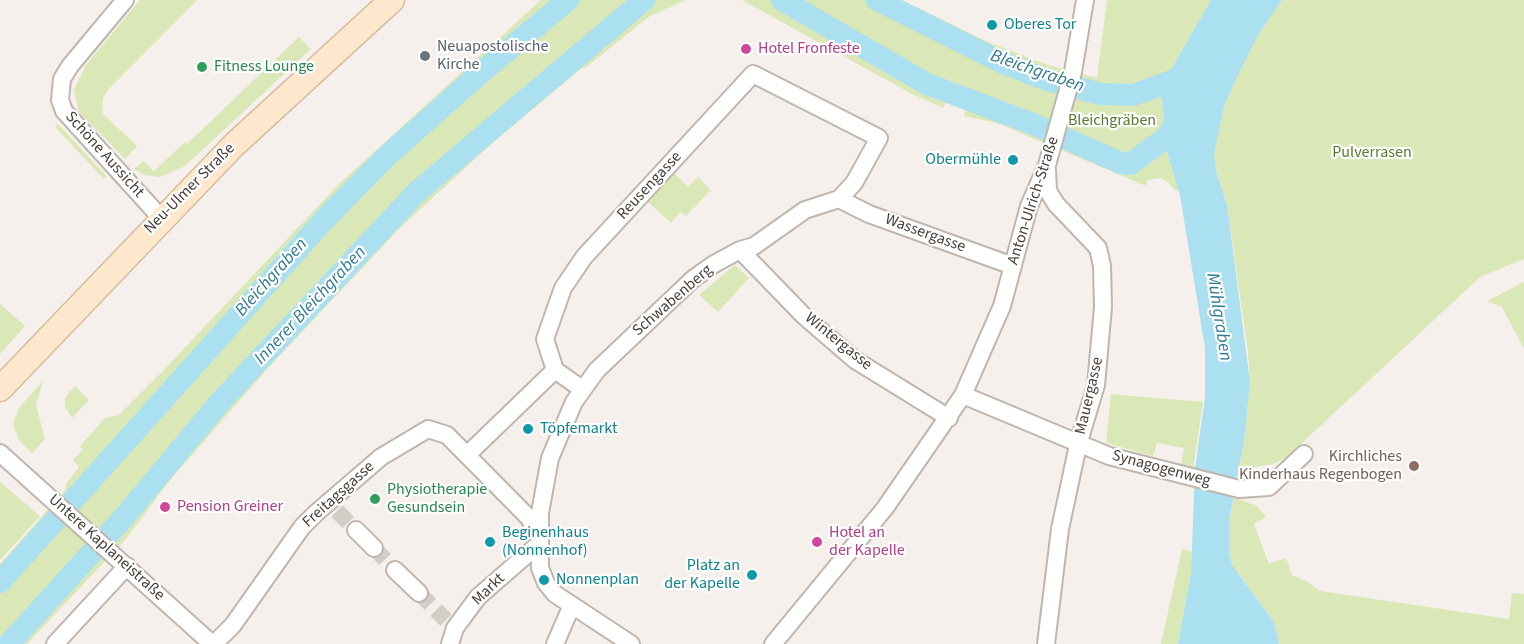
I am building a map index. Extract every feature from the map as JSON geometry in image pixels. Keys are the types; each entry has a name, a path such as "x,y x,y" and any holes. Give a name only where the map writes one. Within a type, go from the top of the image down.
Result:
{"main road":[{"name":"Neu-Ulmer Straße","path":"0,389 161,218 234,145 392,0"}],"street":[{"name":"Schöne Aussicht","path":"125,0 80,52 62,79 60,100 64,111 161,218"},
{"name":"Anton-Ulrich-Straße","path":"773,644 885,508 949,418 988,344 1029,206 1047,165 1064,106 1073,72 1085,0"},
{"name":"Reusengasse","path":"555,370 545,339 563,288 584,257 753,74 879,138 854,183 839,199"},
{"name":"Mauergasse","path":"1046,644 1060,529 1078,445 1088,416 1100,361 1102,266 1098,248 1056,204 1048,191 1047,165"},
{"name":"Schwabenberg","path":"631,644 555,594 546,583 540,568 540,513 550,458 582,389 597,370 686,285 714,264 740,250 754,246 804,210 839,199"},
{"name":"Wassergasse","path":"839,199 869,214 1013,266"},
{"name":"Wintergasse","path":"740,250 804,316 855,360 949,418"},
{"path":"467,455 555,370 582,389"},
{"path":"963,395 1078,445"},
{"name":"Freitagsgasse","path":"213,644 233,625 302,527 333,506 381,457 428,429 447,435 529,518 539,540"},
{"name":"Synagogenweg","path":"1078,445 1239,489 1269,487 1304,454"},
{"name":"Untere Kaplaneistraße","path":"0,453 213,644"},
{"path":"356,530 374,548"},
{"name":"Markt","path":"450,631 478,597 539,540"},
{"path":"55,644 121,561"},
{"path":"395,570 419,593"},
{"path":"555,644 572,605"}],"green space":[{"path":"140,0 197,0 107,91 103,99 102,113 137,146 125,159 79,112 74,90 86,65"},
{"path":"541,0 686,0 650,16 585,68 583,67 489,146 400,228 268,368 171,479 125,540 27,644 0,644 0,564 66,489 66,484 79,467 73,460 83,449 80,446 105,418 119,415 161,373 340,183"},
{"name":"Bleichgräben","path":"742,0 902,0 988,42 1048,65 1097,78 1107,0 1211,0 1166,78 1156,87 1162,100 1164,120 1156,136 1167,152 1179,191 1174,190 1161,178 1147,180 1146,186 997,123 964,116 967,105 948,97 943,108 910,93"},
{"name":"Pulverrasen","path":"1282,0 1524,0 1524,259 1480,277 1288,456 1274,464 1255,467 1238,475 1250,382 1248,353 1227,205 1216,171 1214,154 1224,107 1235,81 1258,35"},
{"path":"299,37 311,49 185,166 160,177 144,175 134,169 143,161 154,171 185,142 187,144"},
{"path":"58,124 107,177 104,179 55,127"},
{"path":"674,173 688,187 698,177 711,190 686,216 680,212 671,223 648,202"},
{"path":"735,265 749,278 718,312 699,295"},
{"path":"1524,282 1524,349 1502,307 1487,301"},
{"path":"0,304 25,326 0,354"},
{"path":"43,381 36,405 45,439 32,453 19,440 13,424 19,408"},
{"path":"75,386 89,400 72,418 65,406 65,398"},
{"path":"1111,394 1203,402 1193,469 1181,466 1184,448 1157,443 1153,456 1106,443"},
{"path":"0,482 40,516 0,560"},
{"path":"1234,497 1257,506 1266,517 1254,524 1269,564 1286,558 1292,575 1308,582 1320,591 1509,619 1512,593 1524,594 1524,644 1279,644 1274,622 1232,565 1229,553 1229,521"},
{"path":"1182,549 1192,552 1191,573 1178,644 1161,644"}],"water":[{"name":"Mühlgraben","path":"1211,0 1282,0 1258,35 1235,81 1224,107 1214,154 1216,171 1227,205 1250,382 1244,442 1229,521 1229,553 1232,565 1274,622 1279,644 1178,644 1191,573 1195,469 1205,398 1205,348 1180,195 1167,152 1157,144 1156,136 1164,120 1162,100 1156,87 1166,78"}],"waterway":[{"name":"Bleichgraben","path":"0,582 325,219 387,156 485,69 568,0"},
{"name":"Innerer Bleichgraben","path":"9,644 125,516 220,402 417,192 644,0"},
{"name":"Innerer Bleichgraben","path":"782,0 927,84 1033,124 1121,163 1130,164 1182,126"},
{"name":"Bleichgraben","path":"877,0 1003,63 1047,80 1101,94 1133,95 1185,76"}],"tunnel":[{"path":"337,511 356,530"},
{"path":"374,548 395,570"},
{"path":"419,593 446,620"}],"place":[{"name":"Oberes Tor","path":"992,25"},
{"name":"Hotel Fronfeste","path":"746,49"},
{"name":"Neuapostolische Kirche","path":"425,56"},
{"name":"Fitness Lounge","path":"202,67"},
{"name":"Obermühle","path":"1013,160"},
{"name":"Töpfemarkt","path":"528,429"},
{"name":"Kirchliches Kinderhaus Regenbogen","path":"1414,466"},
{"name":"Physiotherapie Gesundsein","path":"375,499"},
{"name":"Pension Greiner","path":"165,507"},
{"name":"Beginenhaus (Nonnenhof)","path":"490,542"},
{"name":"Hotel an der Kapelle","path":"817,542"},
{"name":"Platz an der Kapelle","path":"752,575"},
{"name":"Nonnenplan","path":"544,580"}]}
